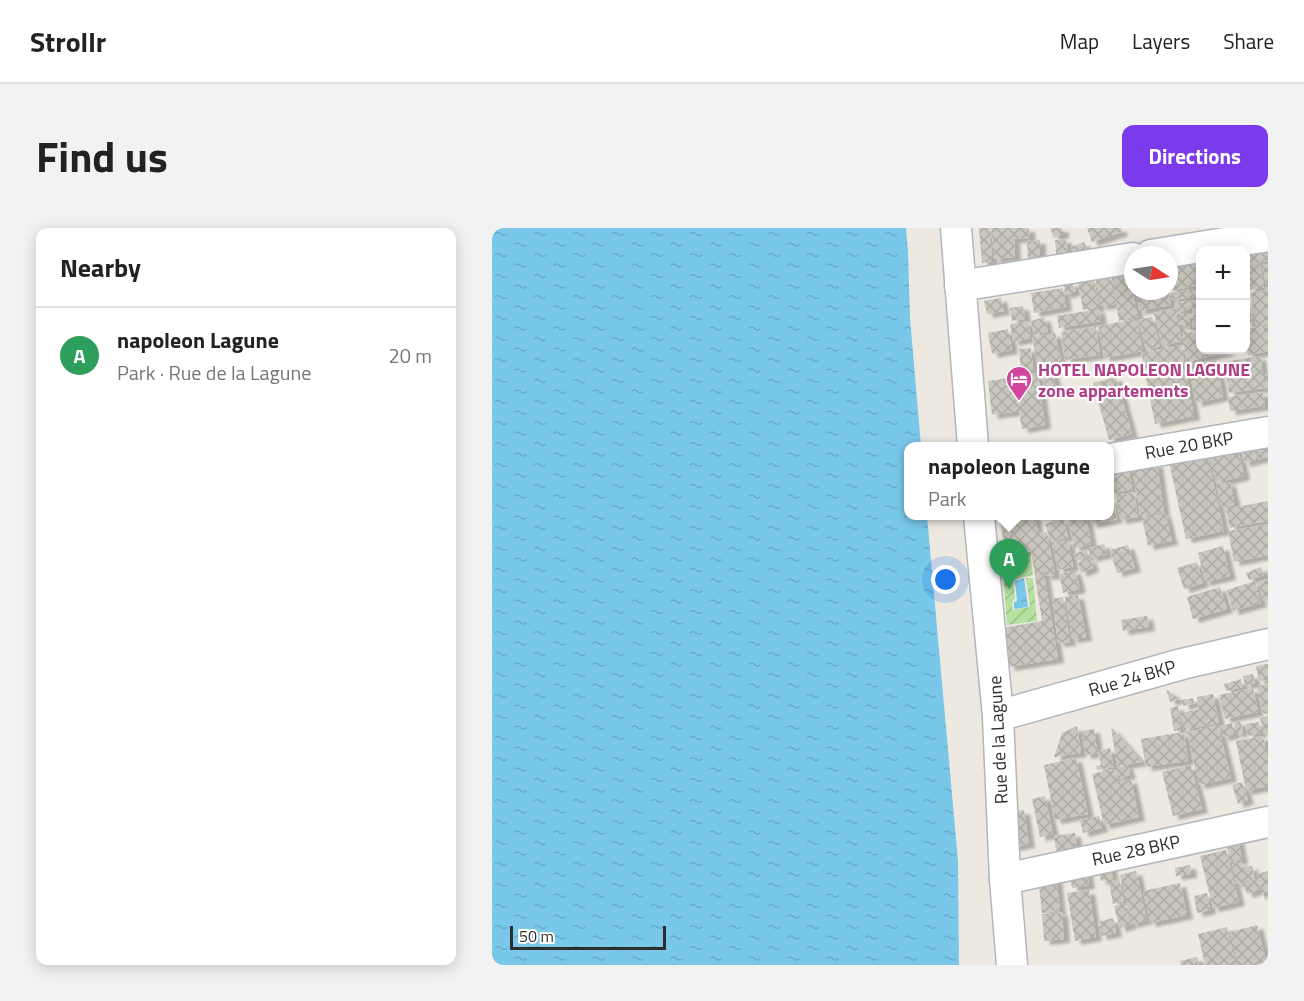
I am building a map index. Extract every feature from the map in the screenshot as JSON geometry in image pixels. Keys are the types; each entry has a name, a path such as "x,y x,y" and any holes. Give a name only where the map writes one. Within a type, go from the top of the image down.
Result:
{"street":[{"path":"956,228 973,442"},
{"path":"1178,250 1268,236"},
{"path":"960,286 1124,259"},
{"name":"Rue 20 BKP","path":"1114,458 1268,432"},
{"name":"Rue de la Lagune","path":"979,520 998,716 1005,879 1012,965"},
{"name":"Rue 24 BKP","path":"998,716 1182,664 1268,644"},
{"name":"Rue 28 BKP","path":"1005,879 1268,822"}],"green space":[{"path":"1030,552 1033,575 1013,580 1015,599 1012,610 1030,607 1026,578 1033,578 1037,621 1007,625 1002,556"}],"water":[{"path":"492,228 906,228 910,318 921,442 904,442 904,520 927,520 958,861 959,965 492,965"},
{"path":"1024,578 1028,607 1014,609 1014,602 1017,601 1015,581"}],"building":[{"path":"979,228 990,228 992,261 982,263"},
{"path":"991,228 1029,228 1030,238 1014,239 1015,257 994,259"},
{"path":"1050,228 1062,228 1064,233 1054,238"},
{"path":"1087,228 1121,228 1122,232 1092,242"},
{"path":"1066,239 1069,261 1057,262 1055,240"},
{"path":"1040,240 1040,262 1028,263 1027,241"},
{"path":"1084,242 1088,252 1075,257 1071,247"},
{"path":"1268,245 1268,261 1260,263 1264,287 1250,290 1250,249"},
{"path":"1196,259 1196,286 1178,289 1178,262"},
{"path":"1268,264 1268,284 1266,284 1262,265"},
{"path":"1124,272 1124,300 1135,300 1138,317 1119,321 1111,274"},
{"path":"1109,275 1115,304 1101,306 1095,278"},
{"path":"1094,279 1099,307 1083,310 1078,282"},
{"path":"1072,282 1076,291 1065,295 1064,285"},
{"path":"1265,287 1268,287 1268,324 1261,325 1266,346 1263,327 1268,326 1268,351 1248,356 1250,354 1250,328 1256,327 1251,293 1265,290"},
{"path":"1063,288 1066,307 1034,313 1031,293"},
{"path":"1192,289 1194,297 1178,299 1178,292"},
{"path":"1001,298 1004,311 987,314 984,301"},
{"path":"1137,300 1170,300 1171,305 1139,311"},
{"path":"1188,300 1190,309 1176,313 1182,341 1162,346 1154,313 1175,308 1174,304"},
{"path":"1196,300 1196,318 1193,318 1191,301"},
{"path":"1023,306 1025,319 1012,321 1010,308"},
{"path":"1250,306 1253,323 1250,324"},
{"path":"1099,309 1101,321 1059,328 1057,316"},
{"path":"1189,313 1191,328 1179,324 1179,314"},
{"path":"1044,317 1048,332 1034,336 1031,321"},
{"path":"1152,317 1160,346 1146,350 1138,320"},
{"path":"1136,319 1143,351 1104,358 1098,326"},
{"path":"1192,319 1196,319 1196,330 1192,329"},
{"path":"1028,321 1031,338 1013,342 1010,324"},
{"path":"1096,327 1100,355 1065,360 1061,332"},
{"path":"1008,329 1012,350 992,354 988,333"},
{"path":"1182,330 1196,333 1196,354 1219,354 1186,362"},
{"path":"1055,333 1061,360 1038,366 1032,338"},
{"path":"1181,345 1194,416 1155,424 1141,353"},
{"path":"1031,348 1033,370 1021,371 1019,349"},
{"path":"1260,356 1265,388 1229,393 1224,362"},
{"path":"1216,360 1223,397 1196,403 1188,365"},
{"path":"1052,369 1056,387 1045,390 1041,371"},
{"path":"1265,373 1268,373 1268,393 1266,393"},
{"path":"1038,374 1045,425 1022,429 1019,411 992,415 988,381"},
{"path":"1116,377 1132,434 1109,440 1093,383"},
{"path":"1263,392 1265,406 1230,411 1228,397"},
{"path":"1237,444 1244,476 1216,483 1208,451"},
{"path":"1240,445 1268,445 1268,457 1244,463"},
{"path":"1207,454 1224,531 1186,539 1169,462"},
{"path":"1157,463 1164,512 1140,516 1132,467"},
{"path":"1128,466 1133,489 1114,493 1114,469"},
{"path":"1230,482 1235,505 1221,508 1216,485"},
{"path":"1134,492 1138,517 1120,520 1116,495"},
{"path":"1268,501 1268,521 1230,528 1226,509"},
{"path":"1114,503 1117,519 1114,520"},
{"path":"1165,513 1172,541 1148,546 1142,518"},
{"path":"1000,520 1036,520 1038,533 1047,532 1055,575 1046,576 1040,549 1058,659 1009,667 1002,628 1042,621 1031,551 1006,555"},
{"path":"1063,520 1068,537 1051,542 1045,524"},
{"path":"1069,520 1087,520 1091,544 1074,548"},
{"path":"1090,520 1112,520 1091,524"},
{"path":"1268,524 1268,555 1234,562 1228,531"},
{"path":"1068,540 1073,567 1058,570 1052,543"},
{"path":"1104,544 1107,554 1091,558 1088,548"},
{"path":"1128,545 1135,568 1117,573 1110,550"},
{"path":"1223,546 1230,576 1205,582 1198,553"},
{"path":"1086,550 1089,556 1077,561 1074,554"},
{"path":"1090,558 1093,568 1081,573 1078,563"},
{"path":"1197,562 1203,583 1184,589 1177,568"},
{"path":"1261,567 1264,575 1249,580 1246,573"},
{"path":"1075,570 1080,589 1063,593 1059,574"},
{"path":"1268,580 1268,600 1263,601 1258,583"},
{"path":"1255,581 1261,603 1233,611 1227,590"},
{"path":"1220,587 1227,609 1193,619 1187,597"},
{"path":"1078,595 1086,637 1072,639 1065,597"},
{"path":"1063,597 1070,642 1058,643 1052,599"},
{"path":"1147,616 1149,627 1123,631 1121,620"},
{"path":"1268,664 1268,680 1259,681 1256,666"},
{"path":"1253,674 1255,683 1245,685 1243,676"},
{"path":"1241,679 1243,687 1226,691 1224,684"},
{"path":"1268,684 1268,713 1263,714 1257,686"},
{"path":"1253,688 1258,712 1225,719 1219,695"},
{"path":"1166,689 1179,699 1170,702"},
{"path":"1213,694 1219,723 1184,730 1180,713 1199,709 1197,697"},
{"path":"1193,698 1194,703 1183,706 1182,700"},
{"path":"1178,706 1181,730 1174,731 1170,708"},
{"path":"1268,716 1268,733 1264,734 1260,718"},
{"path":"1240,721 1243,732 1236,734 1234,723"},
{"path":"1259,722 1261,733 1248,736 1246,724"},
{"path":"1232,723 1234,734 1223,737 1220,726"},
{"path":"1218,725 1231,778 1199,785 1187,732"},
{"path":"1077,726 1081,753 1054,757 1062,733"},
{"path":"1111,727 1142,762 1117,766"},
{"path":"1094,729 1097,751 1110,748 1114,767 1097,770 1096,766 1101,765 1098,753 1085,755 1082,731"},
{"path":"1184,732 1188,761 1146,767 1141,739"},
{"path":"1263,736 1268,761 1268,786 1246,791 1236,741"},
{"path":"1076,758 1088,814 1055,820 1044,765"},
{"path":"1127,765 1130,775 1118,779 1115,768"},
{"path":"1191,765 1202,809 1173,816 1162,772"},
{"path":"1114,769 1119,789 1118,782 1131,779 1139,817 1104,825 1092,774"},
{"path":"1242,782 1248,800 1238,804 1232,785"},
{"path":"1045,796 1053,834 1040,837 1032,799"},
{"path":"1024,810 1029,844 1012,847 1007,813"},
{"path":"1099,816 1102,828 1083,833 1080,820"},
{"path":"1075,833 1077,848 1056,851 1054,836"},
{"path":"1238,839 1242,860 1230,862 1226,841"},
{"path":"1226,850 1239,902 1213,908 1200,856"},
{"path":"1242,862 1243,868 1252,866 1255,879 1236,884 1232,865"},
{"path":"1110,864 1113,879 1101,881 1098,866"},
{"path":"1190,865 1191,874 1176,876 1175,868"},
{"path":"1087,871 1089,885 1072,888 1070,875"},
{"path":"1136,871 1147,920 1132,924 1120,875"},
{"path":"1268,871 1268,899 1265,900 1257,874"},
{"path":"1056,876 1060,911 1042,913 1038,878"},
{"path":"1119,879 1124,901 1113,904 1109,882"},
{"path":"1257,879 1261,889 1247,894 1243,884"},
{"path":"1180,883 1187,915 1150,923 1143,891"},
{"path":"1089,890 1096,937 1075,941 1067,893"},
{"path":"1207,893 1210,910 1197,913 1194,896"},
{"path":"1125,903 1131,925 1120,928 1114,906"},
{"path":"1062,912 1064,939 1044,941 1042,914"},
{"path":"1113,918 1116,933 1101,936 1098,922"},
{"path":"1257,925 1267,965 1238,965 1230,932"},
{"path":"1227,927 1236,965 1205,965 1198,934"},
{"path":"1197,957 1199,965 1181,965 1180,961"}],"place":[{"name":"HOTEL NAPOLEON LAGUNE zone appartements","path":"1019,402"},
{"name":"napoleon Lagune","path":"1009,589"}]}
